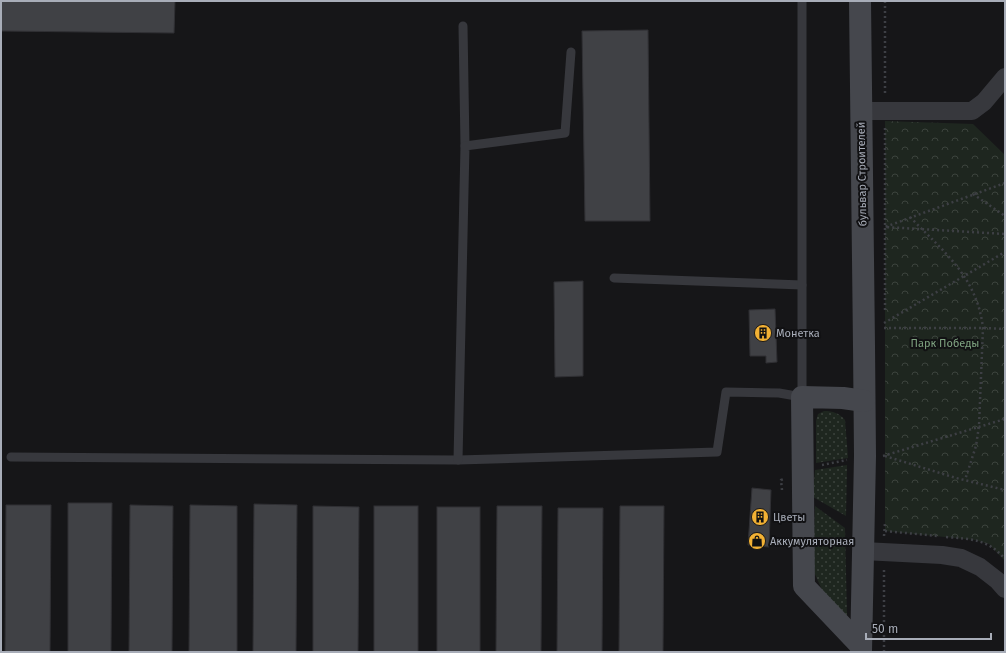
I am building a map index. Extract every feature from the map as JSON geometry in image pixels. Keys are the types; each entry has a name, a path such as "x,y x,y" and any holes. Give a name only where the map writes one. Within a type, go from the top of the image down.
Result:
{"main road":[{"name":"бульвар Строителей","path":"860,1 864,401 875,456"},
{"path":"861,649 804,586 802,397 843,398 864,401"},
{"path":"861,649 863,515 875,456"}],"street":[{"path":"861,111 972,111 984,102 1005,77"},
{"path":"863,551 961,558 980,567 998,581 1005,589"}],"lane":[{"path":"11,457 458,460 717,452 726,392 779,393 802,397 802,1"},
{"path":"458,460 465,146 463,26"},
{"path":"465,146 565,134 571,52"},
{"path":"614,278 802,285"}],"path":[{"path":"885,1 884,328 1005,329"},
{"path":"885,227 1005,183"},
{"path":"973,194 1005,216"},
{"path":"910,218 947,255 965,276 974,293 981,313 983,328 979,426 976,446 965,480"},
{"path":"885,227 1005,234"},
{"path":"884,323 1005,252"},
{"path":"875,456 1005,419"},
{"path":"875,456 1005,490"}],"green space":[{"name":"Парк Победы","path":"885,121 973,124 1005,155 1005,561 989,544 975,540 885,531"},
{"path":"824,411 836,413 845,420 848,458 816,463 816,421 818,414"},
{"path":"847,465 846,516 813,497 815,470"},
{"path":"815,506 845,528 847,617 823,592 813,570"}],"building":[{"path":"1,1 175,1 174,33 1,31"},
{"path":"648,30 650,221 585,221 582,31"},
{"path":"583,281 583,376 555,377 554,282"},
{"name":"Монетка","path":"775,309 777,362 766,363 766,356 750,356 749,310"},
{"name":"Цветы","path":"752,488 771,490 769,547 748,545"},
{"path":"68,503 112,503 111,652 68,652"},
{"path":"254,504 297,505 296,652 253,652"},
{"path":"6,505 51,505 50,652 5,652"},
{"path":"130,505 173,506 172,652 129,652"},
{"path":"190,505 237,506 237,652 189,652"},
{"path":"313,506 359,507 358,652 313,652"},
{"path":"374,506 418,506 418,652 374,652"},
{"path":"497,506 542,506 541,652 496,652"},
{"path":"620,506 664,506 663,652 619,652"},
{"path":"437,507 480,507 480,652 437,652"},
{"path":"558,508 603,508 602,652 557,652"}],"place":[{"name":"Монетка","path":"763,333"},
{"name":"Цветы","path":"760,517"},
{"name":"Аккумуляторная","path":"757,541"}]}
